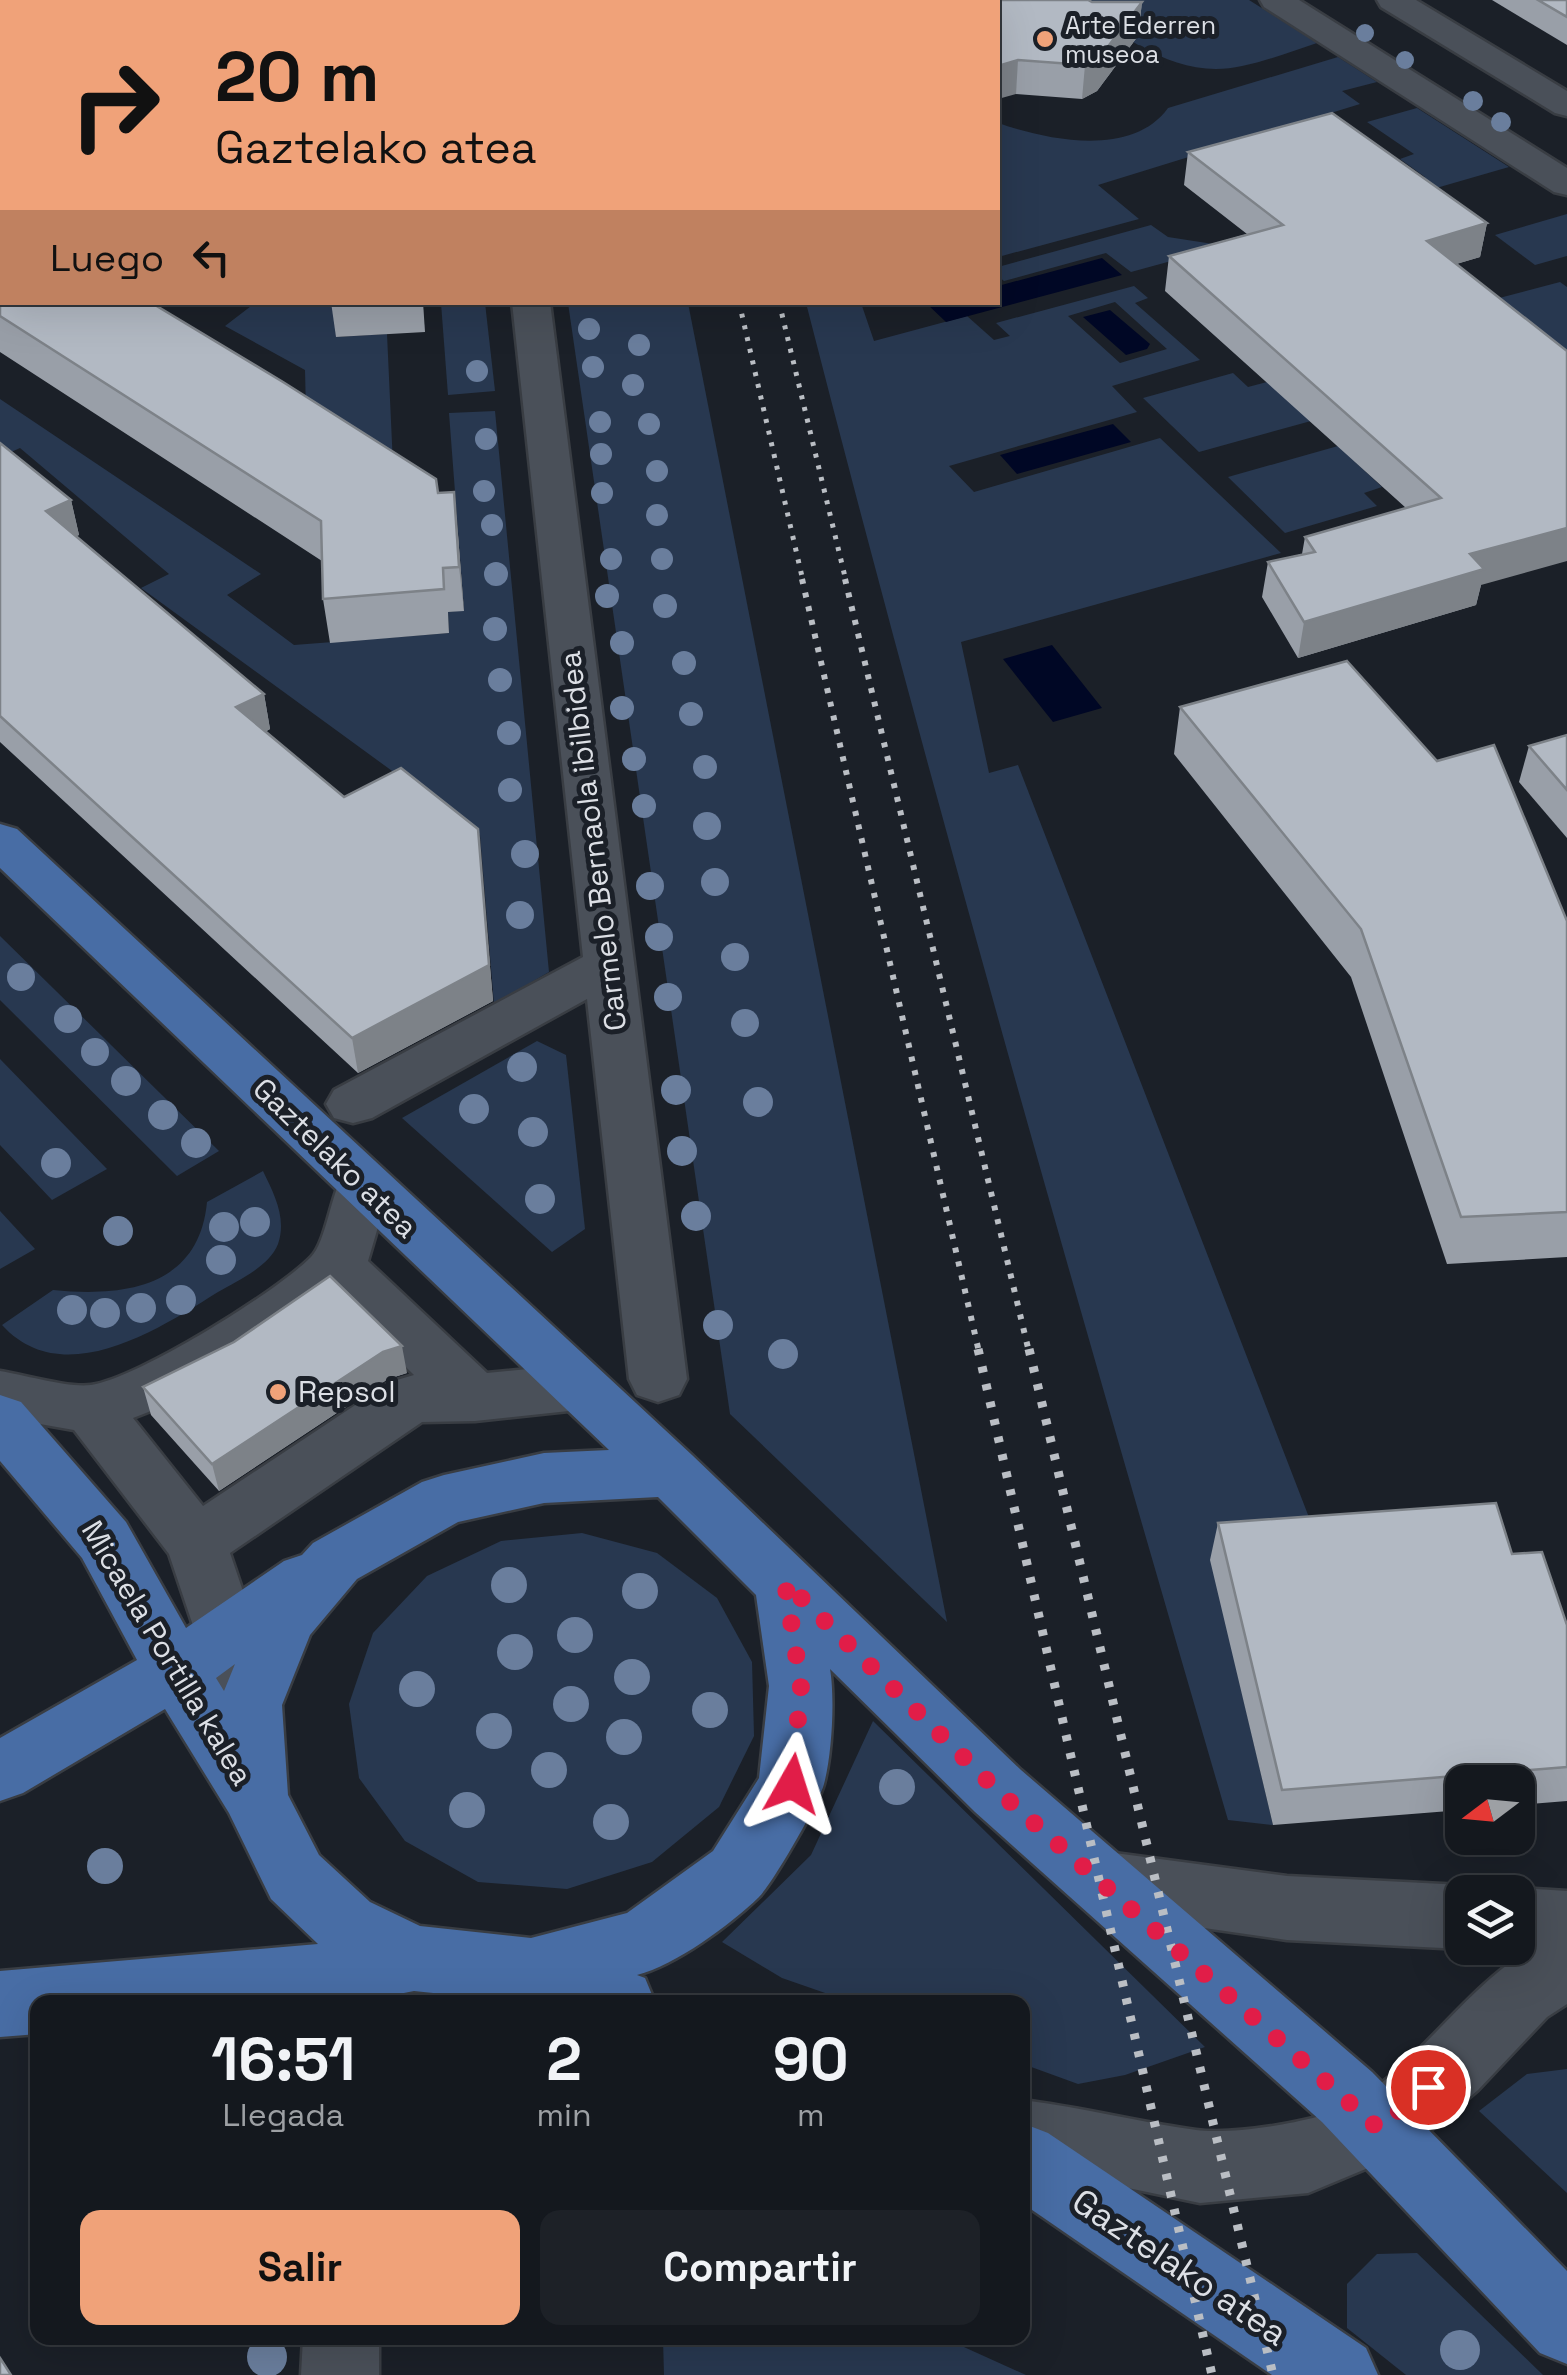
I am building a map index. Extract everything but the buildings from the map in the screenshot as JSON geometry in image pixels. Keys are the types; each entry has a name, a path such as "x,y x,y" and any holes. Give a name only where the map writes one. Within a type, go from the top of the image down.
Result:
{"main road":[{"name":"Gaztelako atea","path":"0,840 362,1186 672,1472 998,1791 1378,2128 1567,2326"},
{"name":"Micaela Portilla kalea","path":"0,1419 200,1651 255,1798"},
{"path":"0,1772 200,1651 335,1561 444,1500 544,1478 672,1472"},
{"path":"335,1561 285,1620 250,1704 255,1798 295,1877 346,1924 414,1958 531,1971 600,1995"},
{"path":"531,1971 645,1941 737,1874 792,1784 801,1686 785,1582"},
{"path":"197,1995 329,1989 414,1958"},
{"path":"0,2004 30,2003"},
{"name":"Gaztelako atea","path":"1030,2165 1338,2375"}],"street":[{"path":"1276,0 1567,184"},
{"path":"1326,0 1567,150"},
{"path":"1393,0 1567,106"},
{"name":"Carmelo Bernaola ibilbidea","path":"530,305 658,1379"},
{"path":"353,1104 607,966"},
{"path":"0,1394 92,1409 162,1382 274,1316 338,1267 362,1186"},
{"path":"338,1267 475,1398"},
{"path":"196,1543 412,1399 475,1398 578,1386"},
{"path":"92,1409 196,1543 200,1651 250,1704"},
{"path":"295,1877 329,1989"},
{"path":"1107,1884 1287,1908 1445,1916"},
{"path":"1535,1921 1567,1924"},
{"path":"1030,2137 1085,2142 1200,2167 1308,2157 1378,2128 1452,2066 1522,1994 1567,1964"},
{"path":"340,2375 341,2345"}],"shaded area":[{"path":"1074,0 1249,0 1317,43 1242,66 1195,67 1131,41"},
{"path":"1338,57 1377,82 1342,91 1360,104 1098,185 1139,219 1000,256 1000,124 1064,139 1111,139 1152,124 1168,108"},
{"path":"1417,108 1509,167 1374,206 1360,196 1425,177 1400,159 1414,154 1367,122"},
{"path":"1567,214 1567,256 1535,265 1495,235"},
{"path":"1151,225 1168,237 1226,246 1131,272 1106,253 1004,281 1000,266"},
{"path":"1102,258 1122,275 946,322 928,305 1000,305 1000,285"},
{"path":"1560,282 1567,287 1567,349 1527,361 1484,302"},
{"path":"1134,286 1148,298 1135,303 1200,360 1112,386 1137,412 949,466 974,492 1160,438 1281,553 961,642 989,773 1018,765 1322,1551 1211,1560 1273,1825 1228,1820 1011,1063 807,305 862,305 874,341 967,316 994,340 1010,336 996,323","holes":["1115,302 1167,349 1120,363 1068,316"]},
{"path":"252,305 335,305 336,337 387,334 393,465 306,411 305,370 225,326"},
{"path":"441,305 485,305 495,391 448,395"},
{"path":"568,305 688,305 947,1622 730,1414"},
{"path":"1110,310 1150,344 1147,349 1126,355 1083,317"},
{"path":"1233,373 1248,387 1267,382 1311,421 1199,452 1143,398"},
{"path":"0,399 261,574 227,595 294,645 449,633 448,612 464,610 449,413 495,411 549,972 494,1004 480,835 141,588 169,574 20,448 0,457"},
{"path":"1113,424 1131,442 1017,474 1000,455"},
{"path":"1338,446 1382,487 1364,493 1377,506 1285,533 1228,477"},
{"path":"1052,645 1102,708 1053,722 1003,659"},
{"path":"0,936 219,1151 177,1176 0,1000"},
{"path":"537,1041 566,1055 585,1229 552,1252 402,1118"},
{"path":"0,1059 107,1169 52,1200 0,1145"},
{"path":"263,1171 280,1216 274,1252 243,1278 194,1307 140,1336 82,1354 53,1353 26,1344 2,1325 53,1290 105,1291 153,1281 189,1253 201,1231 207,1202"},
{"path":"0,1211 35,1249 0,1269"},
{"path":"582,1533 657,1553 717,1598 752,1662 754,1736 719,1807 652,1862 567,1889 478,1882 405,1841 359,1778 349,1704 373,1633 427,1576 501,1541"},
{"path":"873,1721 1205,2047 1125,2075 1078,2084 1030,2067 1030,1995 831,1995 782,1978 722,1942 811,1855"},
{"path":"1567,2069 1567,2193 1479,2111 1527,2074"},
{"path":"1417,2253 1543,2375 1406,2375 1347,2328 1347,2284 1377,2254"},
{"path":"663,2345 960,2345 1026,2375 664,2375"}],"railway":[{"path":"740,305 803,581"},
{"path":"780,305 846,581"},
{"path":"802,579 979,1352"},
{"path":"845,579 1029,1352"},
{"path":"978,1349 1212,2375"},
{"path":"1029,1349 1273,2375"}],"place":[{"name":"Arte Ederren museoa","path":"1045,39"},
{"name":"Repsol","path":"278,1392"}],"route":[{"path":"792,1784 801,1686 785,1582 998,1791 1378,2128 1428,2087"}]}
